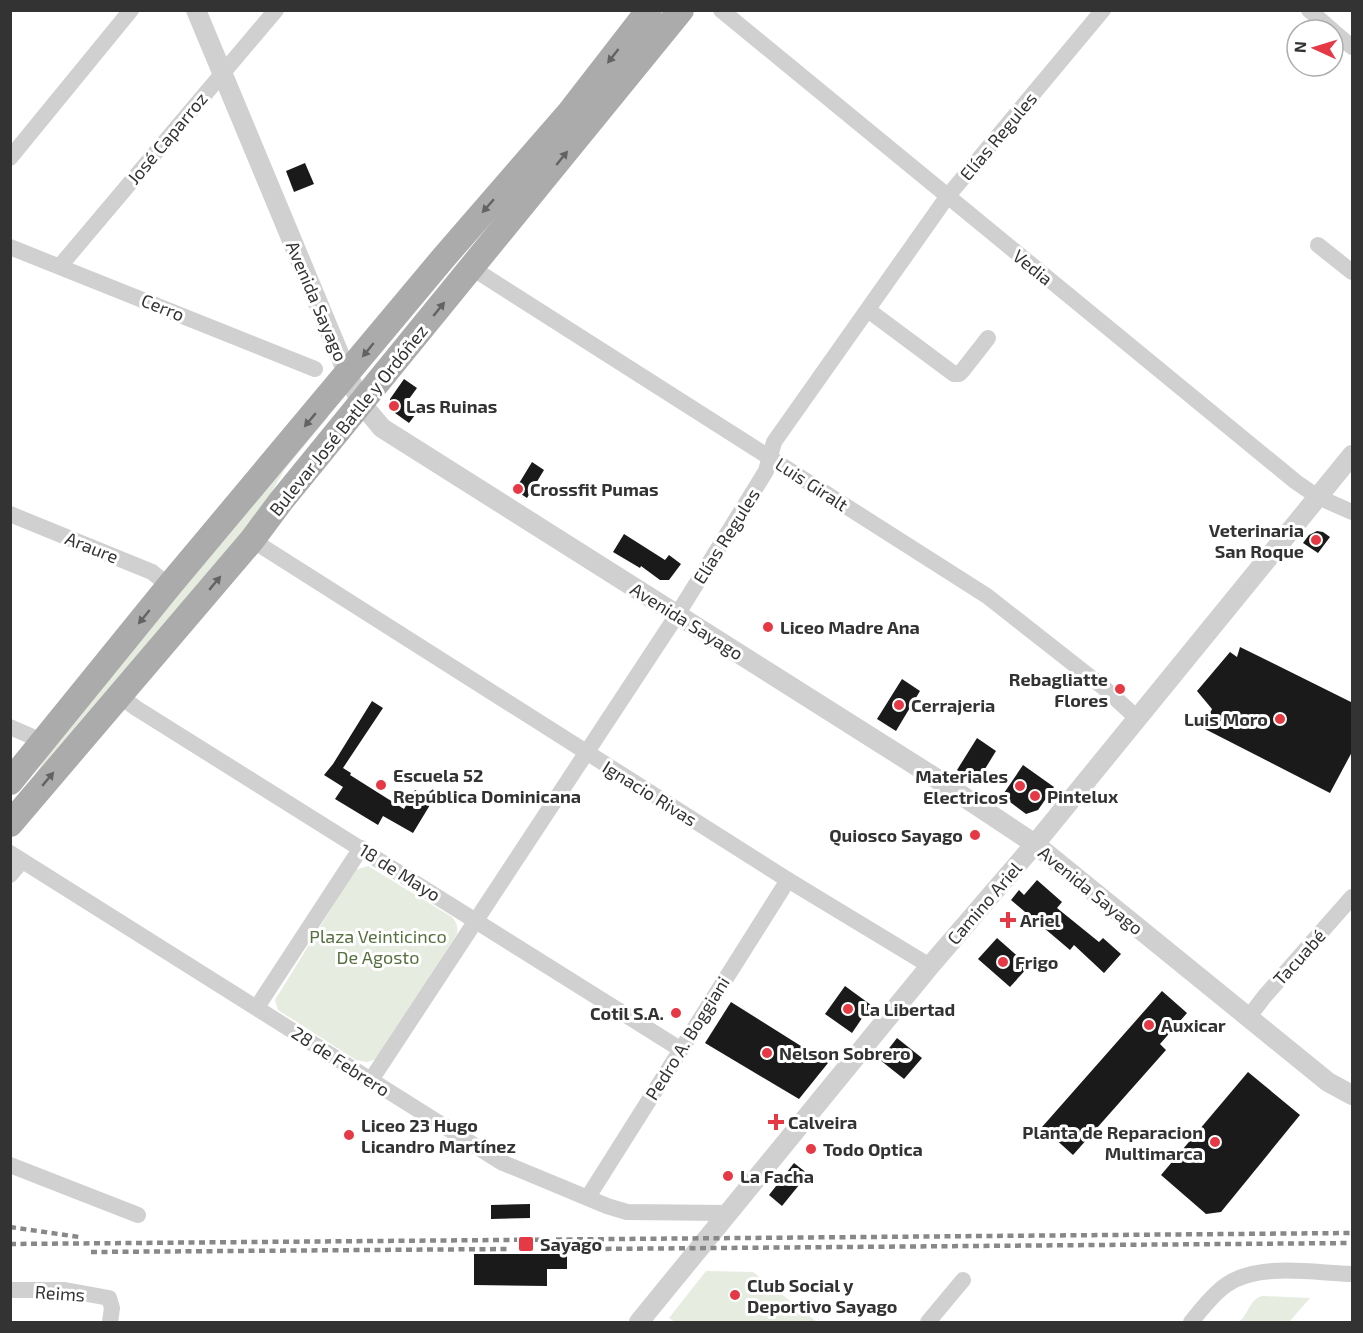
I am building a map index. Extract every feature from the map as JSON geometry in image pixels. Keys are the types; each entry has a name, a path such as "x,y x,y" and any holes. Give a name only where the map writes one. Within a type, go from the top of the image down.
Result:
{"main road":[{"name":"Bulevar José Batlle y Ordóñez","path":"10,782 169,586 348,375 445,256 570,112 649,10"},
{"name":"Bulevar José Batlle y Ordóñez","path":"10,824 252,540 681,10"}],"street":[{"path":"10,158 131,10"},
{"name":"Avenida Sayago","path":"196,10 348,375 361,403 382,428 934,777 1035,844 1328,1082 1353,1095"},
{"name":"José Caparroz","path":"60,266 276,10"},
{"name":"Vedia","path":"721,10 1296,482 1318,497 1353,512"},
{"name":"Elías Regules","path":"371,1080 676,615 766,471 774,442 947,197 1103,10"},
{"path":"1318,245 1353,272"},
{"name":"Cerro","path":"10,248 315,369"},
{"name":"Luis Giralt","path":"472,268 987,596 1103,687 1138,719"},
{"path":"867,310 954,374 959,374 963,370 988,338"},
{"name":"Camino Ariel","path":"639,1323 930,966 1035,844 1353,455"},
{"name":"Araure","path":"10,514 152,572 169,586"},
{"name":"Ignacio Rivas","path":"252,540 788,880 930,966"},
{"name":"18 de Mayo","path":"120,696 680,1049"},
{"path":"10,727 42,741"},
{"path":"257,1007 361,848"},
{"path":"10,875 16,857"},
{"name":"28 de Febrero","path":"16,857 501,1162 627,1212 728,1213"},
{"name":"Pedro A. Boggiani","path":"588,1197 788,880"},
{"name":"Tacuabé","path":"1248,1018 1353,897"},
{"path":"10,1165 138,1215"},
{"path":"1192,1322 1215,1294 1227,1285 1248,1275 1272,1271 1353,1274"},
{"path":"928,1323 963,1280"},
{"name":"Reims","path":"10,1290 65,1290 109,1298 112,1308 110,1323"}],"green space":[{"path":"326,415 328,417 285,469 257,516 26,791 51,748"},
{"name":"Plaza Veinticinco De Agosto","path":"368,866 452,917 456,923 457,934 377,1059 367,1062 356,1060 278,1010 275,1000 355,870"},
{"name":"Club Social y Deportivo Sayago","path":"706,1271 753,1272 817,1322 675,1322 669,1318"},
{"path":"1259,1297 1310,1298 1289,1322 1239,1322"}],"building":[{"path":"305,163 314,184 294,192 286,171"},
{"path":"404,379 417,388 406,403 418,411 409,423 395,413 390,406 390,399"},
{"path":"532,462 544,470 527,498 515,490"},
{"name":"Veterinaria San Roque","path":"1317,531 1330,537 1318,553 1303,543 1309,535"},
{"path":"624,534 665,560 669,555 681,564 669,580 660,580 641,566 640,568 613,552"},
{"name":"Luis Moro","path":"1240,647 1353,703 1353,750 1330,793 1203,728 1212,709 1197,691 1230,652 1237,657"},
{"name":"Cerrajeria","path":"902,679 920,691 896,731 877,719"},
{"path":"372,701 383,708 343,768 351,773 350,775 404,809 415,790 433,800 413,833 383,816 378,825 335,799 343,787 324,775"},
{"path":"977,738 996,751 977,782 957,770"},
{"path":"1023,765 1054,787 1038,810 1026,814 1002,796"},
{"path":"1037,880 1062,902 1057,908 1099,942 1103,938 1121,954 1104,973 1074,945 1070,950 1011,900 1019,890 1024,895"},
{"name":"Frigo","path":"997,938 1029,966 1010,987 978,959"},
{"name":"La Libertad","path":"845,986 871,1005 852,1033 825,1014"},
{"path":"1162,991 1187,1013 1160,1044 1166,1050 1073,1155 1042,1127"},
{"name":"Nelson Sobrero","path":"731,1002 828,1063 799,1099 705,1043"},
{"path":"897,1038 922,1058 904,1079 880,1060"},
{"path":"1248,1072 1300,1115 1221,1212 1206,1214 1161,1175"},
{"path":"794,1163 808,1174 782,1206 769,1195"},
{"path":"530,1204 530,1218 491,1219 491,1205"},
{"path":"474,1254 567,1254 567,1269 547,1269 547,1286 474,1285"}],"railway":[{"path":"10,1227 79,1237"},
{"path":"10,1244 1352,1233"},
{"path":"595,1249 1352,1243"},
{"path":"91,1252 508,1249"}],"place":[{"name":"Las Ruinas","path":"394,406"},
{"name":"Crossfit Pumas","path":"518,489"},
{"name":"Veterinaria San Roque","path":"1316,540"},
{"name":"Liceo Madre Ana","path":"768,627"},
{"name":"Rebagliatte Flores","path":"1120,689"},
{"name":"Cerrajeria","path":"899,705"},
{"name":"Luis Moro","path":"1280,719"},
{"name":"Escuela 52 República Dominicana","path":"381,785"},
{"name":"Materiales Electricos","path":"1020,786"},
{"name":"Pintelux","path":"1035,796"},
{"name":"Quiosco Sayago","path":"975,835"},
{"name":"Ariel","path":"1008,920"},
{"name":"Frigo","path":"1003,962"},
{"name":"La Libertad","path":"848,1009"},
{"name":"Cotil S.A.","path":"676,1013"},
{"name":"Auxicar","path":"1149,1025"},
{"name":"Nelson Sobrero","path":"767,1053"},
{"name":"Calveira","path":"776,1122"},
{"name":"Liceo 23 Hugo Licandro Martínez","path":"349,1135"},
{"name":"Planta de Reparacion Multimarca","path":"1215,1142"},
{"name":"Todo Optica","path":"811,1149"},
{"name":"La Facha","path":"728,1176"},
{"name":"Sayago","path":"526,1244"},
{"name":"Club Social y Deportivo Sayago","path":"735,1295"}]}
